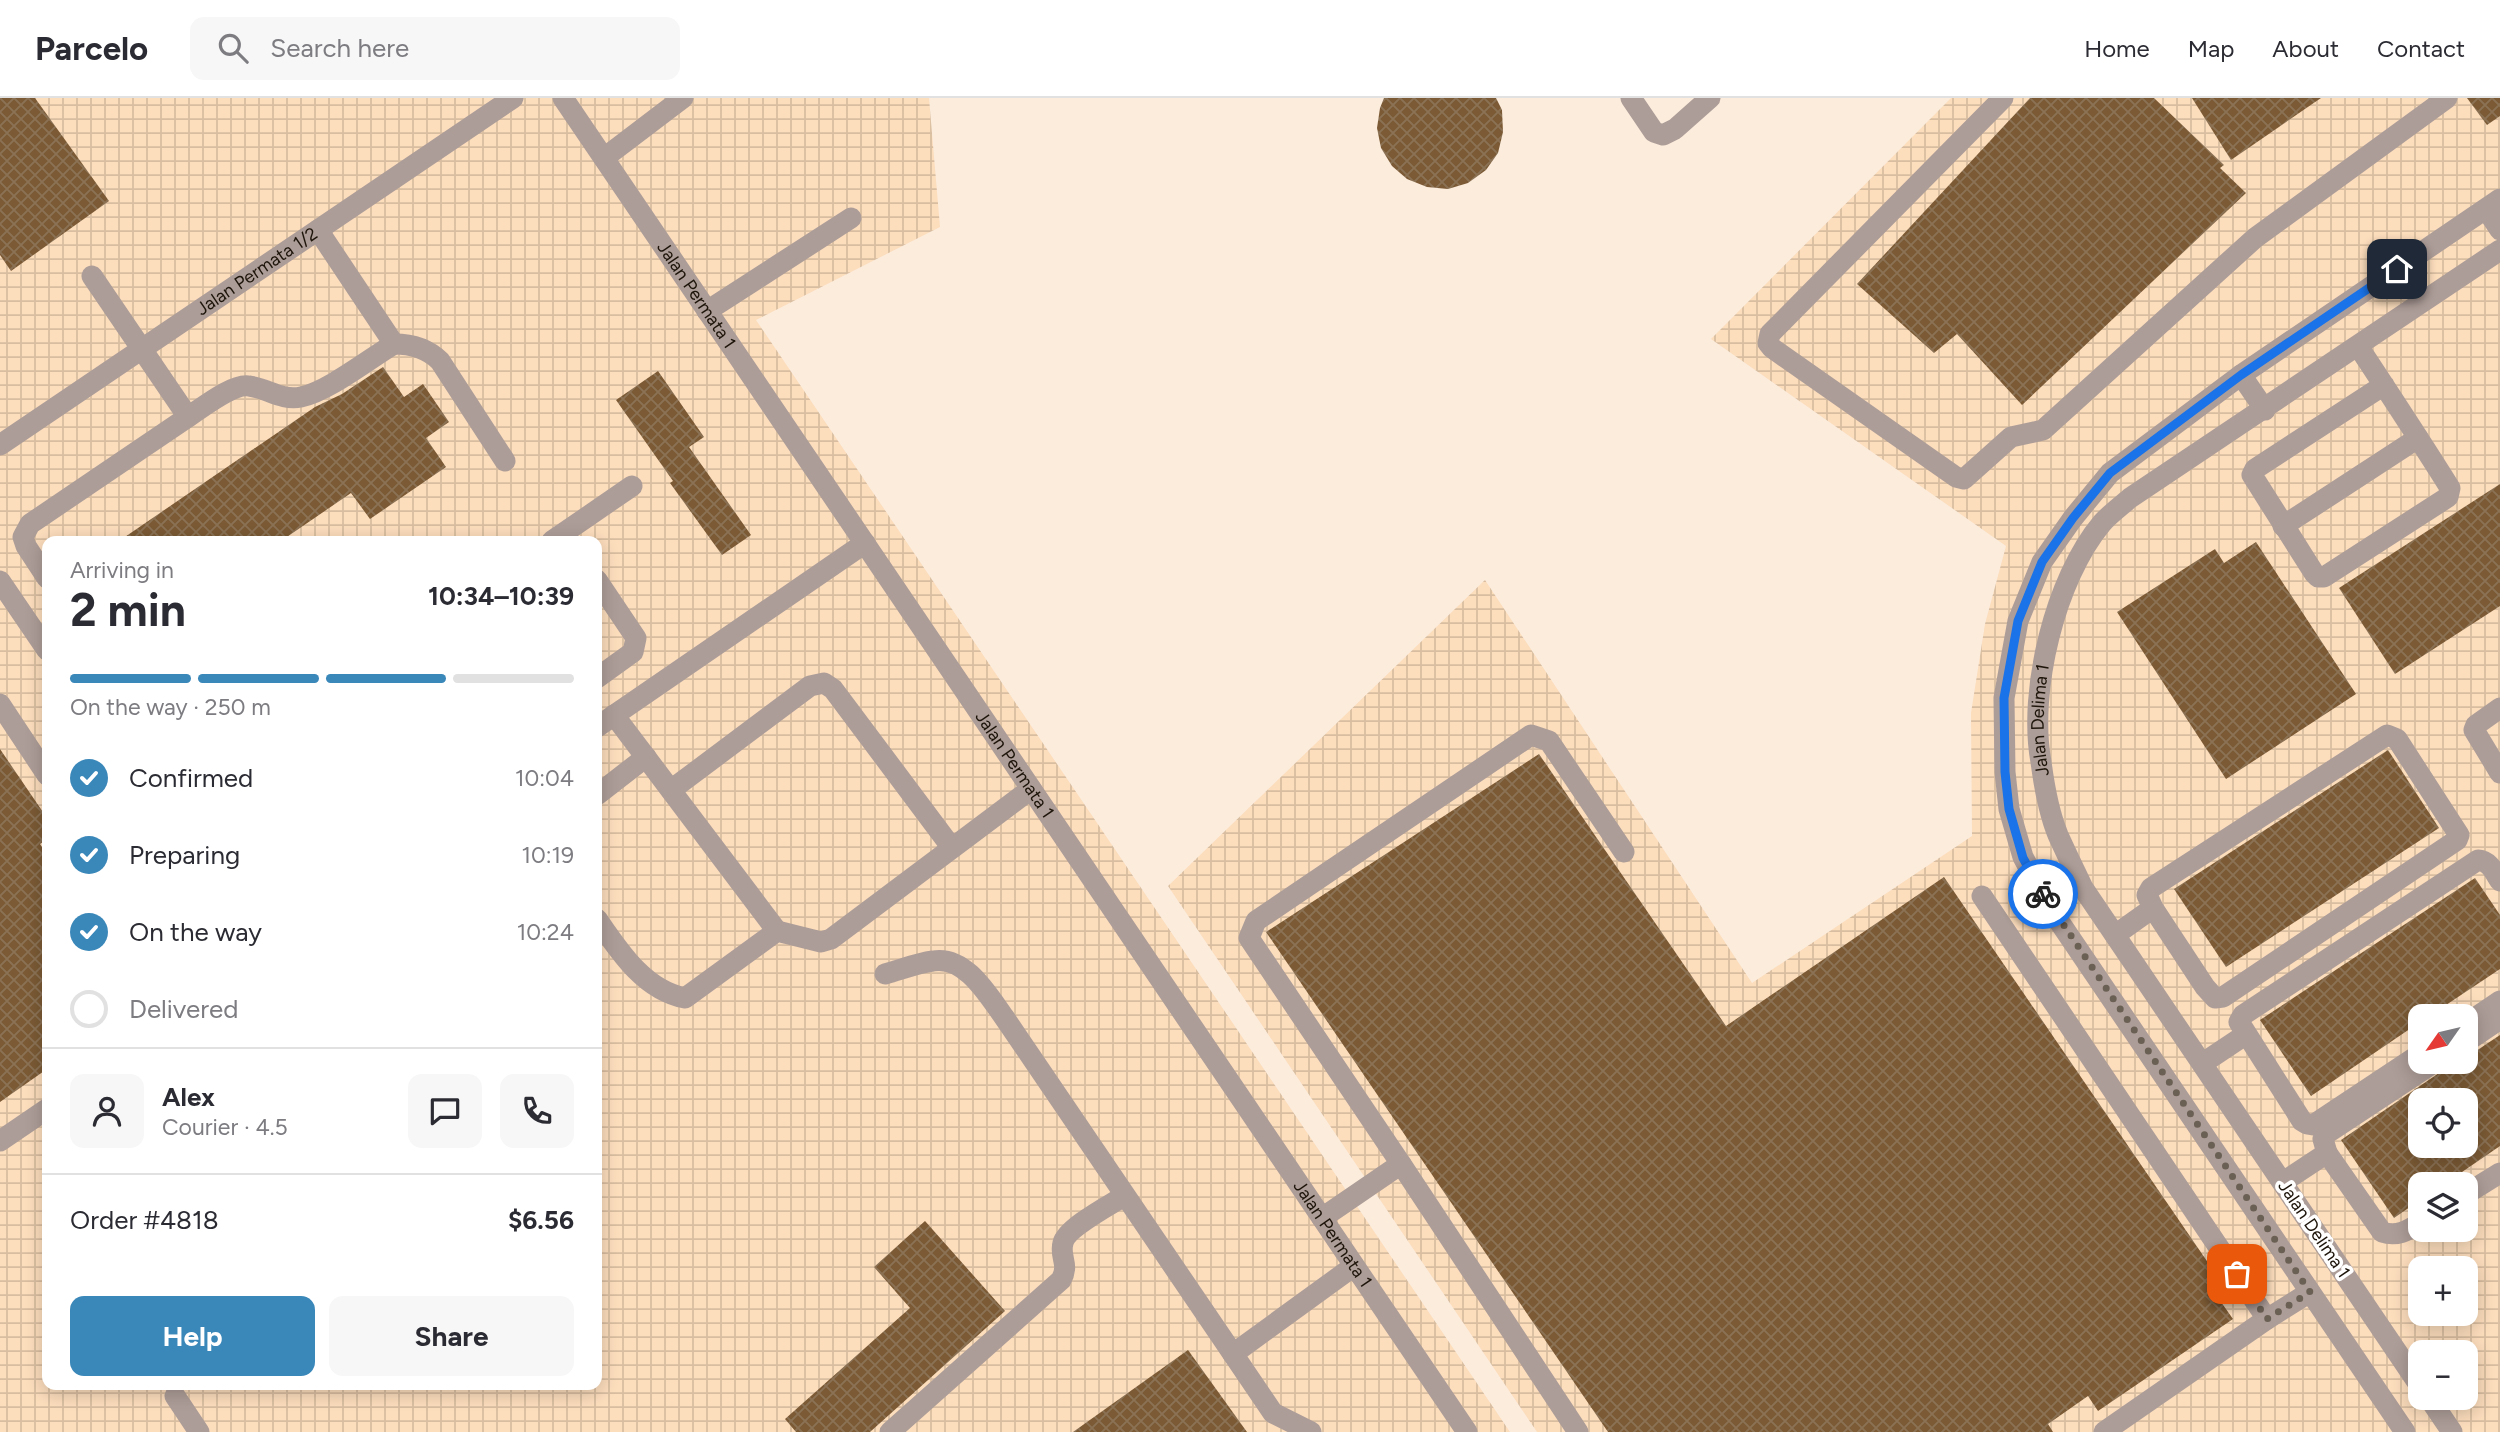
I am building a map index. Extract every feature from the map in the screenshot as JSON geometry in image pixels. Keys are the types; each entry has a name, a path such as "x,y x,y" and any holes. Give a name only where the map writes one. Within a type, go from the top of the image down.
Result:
{"street":[{"name":"Jalan Permata 1/2","path":"0,445 513,98"},
{"name":"Jalan Permata 1","path":"563,98 1467,1432"},
{"path":"604,158 683,98"},
{"path":"1631,98 1654,132 1663,135 1675,129 1710,98"},
{"path":"2003,98 1770,334 1768,343 1956,477 1964,478 2011,437 2043,430 2255,238 2447,98"},
{"path":"2493,204 2500,230"},
{"name":"Jalan Delima 1","path":"2405,1432 2053,911 2023,858 2009,809 2005,772 2004,698 2018,621 2042,562 2110,473 2241,375 2493,204"},
{"path":"707,311 851,218"},
{"path":"318,230 394,344"},
{"name":"Jalan Delima 1","path":"2408,1368 2083,888 2057,832 2040,760 2037,708 2046,655 2059,606 2077,561 2102,523 2130,498 2500,250"},
{"path":"92,276 188,417"},
{"path":"42,570 23,537 30,523 188,417 236,387 247,385 281,397 300,397 321,389 394,344 407,344 431,352 440,361 505,461"},
{"path":"2358,346 2384,385 2450,488 2448,497 2324,577 2318,577 2252,475 2255,469 2384,385"},
{"path":"2241,375 2265,410"},
{"path":"2283,526 2418,438"},
{"path":"565,536 632,486"},
{"path":"865,543 606,721 646,757 777,931 821,942 831,939 1031,789"},
{"path":"0,581 42,643"},
{"path":"602,587 636,638 633,652 602,674"},
{"path":"671,790 810,686 824,683 833,689 952,848"},
{"path":"0,704 42,767"},
{"path":"2500,708 2478,723 2474,730 2500,773"},
{"path":"1578,1432 1249,939 1255,920 1531,735 1549,741 1624,852"},
{"path":"2387,736 2397,739 2459,835 2457,840 2223,997 2215,998 2205,986 2153,908 2147,895 2151,888 2387,736"},
{"path":"602,790 646,757"},
{"path":"2408,1062 2313,1125 2307,1124 2302,1121 2239,1022 2244,1015 2478,860 2489,864 2500,881"},
{"path":"1982,896 2267,1319"},
{"path":"2115,935 2153,908"},
{"path":"602,926 631,967 673,995 685,998 777,931"},
{"path":"884,974 936,960 949,963 973,975 1273,1413 1311,1432"},
{"path":"2478,1016 2500,1001"},
{"path":"2478,1034 2500,1019"},
{"path":"2203,1063 2245,1035"},
{"path":"2408,1230 2392,1235 2382,1232 2327,1153 2323,1139 2326,1134 2417,1074"},
{"path":"0,1141 42,1113"},
{"path":"2283,1182 2327,1153"},
{"path":"1322,1219 1401,1164"},
{"path":"2478,1187 2500,1173"},
{"path":"890,1432 1061,1280 1066,1271 1062,1244 1066,1234 1124,1196"},
{"path":"1233,1354 1354,1266"},
{"path":"2104,1432 2310,1292"},
{"path":"175,1396 199,1432"},
{"path":"2437,1410 2452,1432"}],"shaded area":[{"path":"0,98 929,98 940,227 756,320 1510,1432 0,1432"},
{"path":"1951,98 2500,98 2500,1432 1537,1432 1168,886 1485,580 1752,983 1972,836 1971,713 1985,624 2006,546 1711,339"}],"building":[{"path":"0,98 35,98 109,201 11,271 0,255"},
{"path":"1384,98 1496,98 1502,110 1503,132 1498,153 1486,170 1468,183 1448,189 1427,187 1407,179 1392,166 1381,148 1377,128"},
{"path":"2030,98 2154,98 2224,165 2220,168 2246,193 2022,405 1957,334 1934,353 1857,284"},
{"path":"2192,98 2321,98 2231,160"},
{"path":"2467,98 2500,98 2500,116 2487,125"},
{"path":"383,367 404,397 423,384 449,422 426,438 446,467 370,519 351,493 288,536 126,536 315,407 342,394"},
{"path":"658,371 704,437 689,447 751,535 722,555 670,483 673,481 616,400"},
{"path":"2500,484 2500,606 2395,674 2339,588"},
{"path":"2256,542 2356,694 2226,779 2117,612 2215,549 2224,563"},
{"path":"0,749 42,811 42,1073 0,1102"},
{"path":"2388,750 2439,828 2226,967 2174,889"},
{"path":"1539,754 1726,1026 1944,877 2224,1286 2214,1292 2233,1319 2098,1411 2088,1396 2048,1424 2053,1432 1608,1432 1266,932"},
{"path":"2475,878 2500,915 2500,969 2448,1004 2408,1004 2408,1030 2311,1096 2260,1020"},
{"path":"2500,1035 2500,1146 2462,1172 2408,1172 2408,1208 2394,1218 2341,1140 2408,1094 2408,1158 2478,1158 2478,1088 2417,1088 2437,1074 2478,1074 2478,1050"},
{"path":"925,1221 1005,1311 870,1432 796,1432 785,1419 910,1308 874,1267"},
{"path":"1188,1350 1247,1432 1073,1432"}],"way so far":[{"path":"2043,894 2310,1292 2267,1319 2237,1274"}],"route":[{"path":"2043,894 2023,858 2009,809 2005,772 2004,698 2018,621 2042,562 2110,473 2241,375 2397,269"}]}
